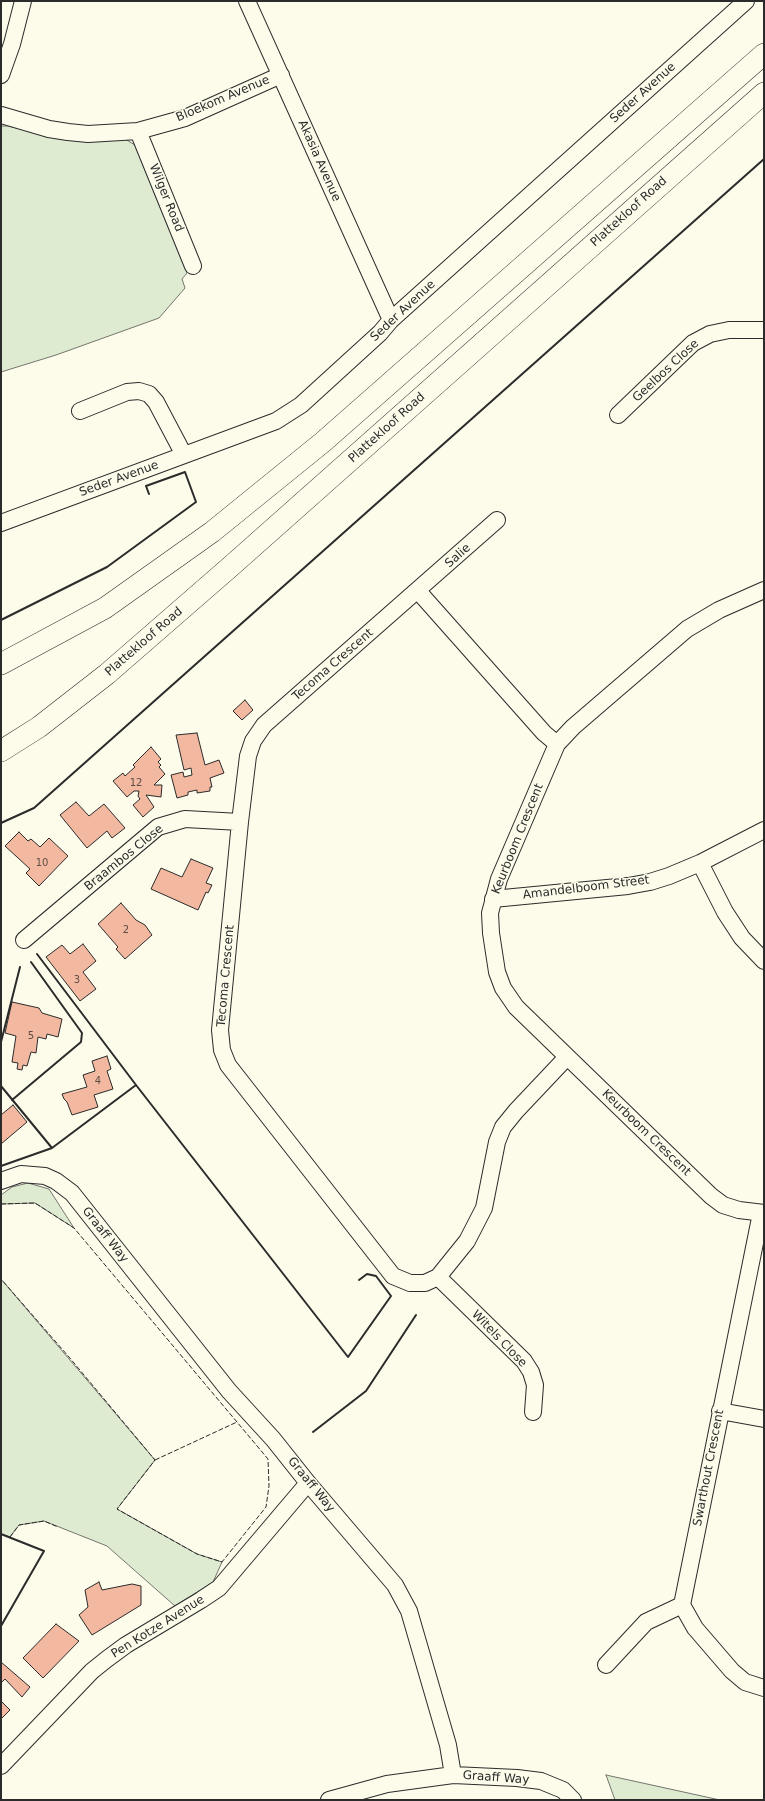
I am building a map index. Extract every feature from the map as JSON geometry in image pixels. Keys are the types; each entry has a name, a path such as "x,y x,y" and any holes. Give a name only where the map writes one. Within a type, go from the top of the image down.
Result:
{"main road":[{"path":"1,664 105,608 212,532 323,442 764,54"},
{"name":"Plattekloof Road","path":"1,751 39,727 113,669 764,93"}],"street":[{"path":"1,75 12,44 23,1"},
{"name":"Akasia Avenue","path":"247,1 391,320"},
{"name":"Seder Avenue","path":"1,523 276,421 301,406 380,333 391,320 746,1"},
{"name":"Bloekom Avenue","path":"1,115 49,129 68,132 88,134 138,131 185,118 280,75"},
{"name":"Wilger Road","path":"138,131 193,266"},
{"name":"Geelbos Close","path":"618,415 693,343 710,334 729,330 764,330"},
{"path":"80,411 128,392 139,391 149,394 156,402 184,455"},
{"name":"Salie","path":"418,591 497,520"},
{"name":"Keurboom Crescent","path":"763,1213 738,1210 711,1196 516,1007 503,988 497,972 491,933 490,913 499,879 557,744 579,721 687,629 719,610 764,590"},
{"path":"418,591 544,733 557,744"},
{"name":"Tecoma Crescent","path":"418,591 264,726 253,741 248,756 240,822 220,1030 222,1050 228,1065 393,1276 410,1284 425,1283 438,1277"},
{"name":"Braambos Close","path":"24,940 158,827 185,819 240,822"},
{"name":"Amandelboom Street","path":"493,899 636,884 669,876 700,863 764,830"},
{"path":"700,863 725,912 742,938 764,961"},
{"path":"438,1277 467,1241 484,1208 497,1142 503,1127 516,1110 567,1058"},
{"name":"Graaff Way","path":"1,1181 21,1174 45,1176 56,1181 72,1193 229,1390 273,1439 308,1483 395,1585 409,1611 448,1745 454,1775 517,1778 541,1781 563,1790 574,1800"},
{"name":"Swarthout Crescent","path":"682,1605 720,1411 763,1213"},
{"name":"Witels Close","path":"438,1277 524,1361 532,1372 535,1385 534,1412"},
{"path":"720,1411 764,1419"},
{"name":"Pen Kotze Avenue","path":"1,1766 92,1671 126,1645 219,1588 308,1483"},
{"path":"606,1665 646,1622 682,1605 695,1628 732,1671 746,1682 764,1688"},
{"path":"329,1800 387,1784 454,1775"}],"green space":[{"path":"1,126 8,126 49,136 125,139 135,145 187,273 182,279 185,288 159,318 56,355 1,372"},
{"path":"28,1183 49,1189 74,1228 35,1203 1,1204 1,1195 12,1187"},
{"path":"1,1279 155,1460 117,1509 197,1554 222,1562 213,1582 175,1606 107,1546 44,1521 19,1525 10,1537 1,1534"},
{"path":"606,1775 720,1800 615,1800"}],"building":[{"path":"245,700 253,710 242,720 233,711"},
{"path":"197,733 205,765 219,760 224,773 210,778 212,787 210,787 210,791 197,793 197,790 188,792 188,795 177,798 171,775 183,772 184,777 192,775 191,768 184,770 176,735"},
{"path":"151,747 161,759 158,762 161,765 159,767 165,774 154,785 162,785 161,797 146,795 154,807 143,817 133,805 140,799 138,796 139,791 134,791 127,797 113,781 123,773 125,776 135,767 133,765"},
{"path":"76,802 89,816 104,804 125,828 112,838 107,831 87,848 60,815"},
{"path":"19,832 28,841 31,839 40,847 49,838 68,856 39,886 26,873 30,869 5,846"},
{"path":"191,859 213,868 206,883 212,885 208,893 206,892 198,910 151,889 161,868 182,877"},
{"path":"121,903 136,920 145,925 152,935 125,959 116,949 118,947 98,924"},
{"path":"83,944 96,961 83,972 96,989 80,1001 46,957 62,945 70,954"},
{"path":"12,1002 39,1008 42,1013 62,1019 58,1037 47,1034 46,1039 38,1037 36,1053 31,1052 27,1066 23,1065 22,1070 17,1069 18,1063 12,1062 16,1036 5,1033"},
{"path":"107,1056 111,1069 107,1071 113,1089 94,1095 98,1107 72,1115 62,1094 87,1087 83,1075 95,1071 92,1061"},
{"path":"13,1105 27,1122 1,1144 1,1115"},
{"path":"99,1582 102,1590 132,1584 141,1586 141,1605 92,1635 79,1615 88,1607 85,1590"},
{"path":"56,1624 79,1641 43,1678 23,1658"},
{"path":"1,1662 30,1687 22,1697 5,1679 1,1683"},
{"path":"1,1701 10,1710 2,1718 1,1717"}],"fence":[{"path":"1,1204 35,1203 74,1228 268,1459 269,1486 266,1507 222,1562 197,1554 117,1509 155,1460 69,1357 1,1279"},
{"path":"155,1460 237,1422"},
{"path":"10,1537 19,1525 44,1521 58,1527"}],"wall":[{"path":"1,823 34,808 764,159"},
{"path":"1,620 107,567 196,502 185,472 146,486 149,494"},
{"path":"37,954 136,1085 52,1148"},
{"path":"12,1100 81,1042 82,1033 31,962"},
{"path":"1,1042 20,967"},
{"path":"136,1085 348,1357 391,1296 376,1276 367,1274 359,1280"},
{"path":"1,1086 52,1148 1,1166"},
{"path":"313,1432 366,1391 416,1315"},
{"path":"1,1534 44,1551 1,1626"}]}
